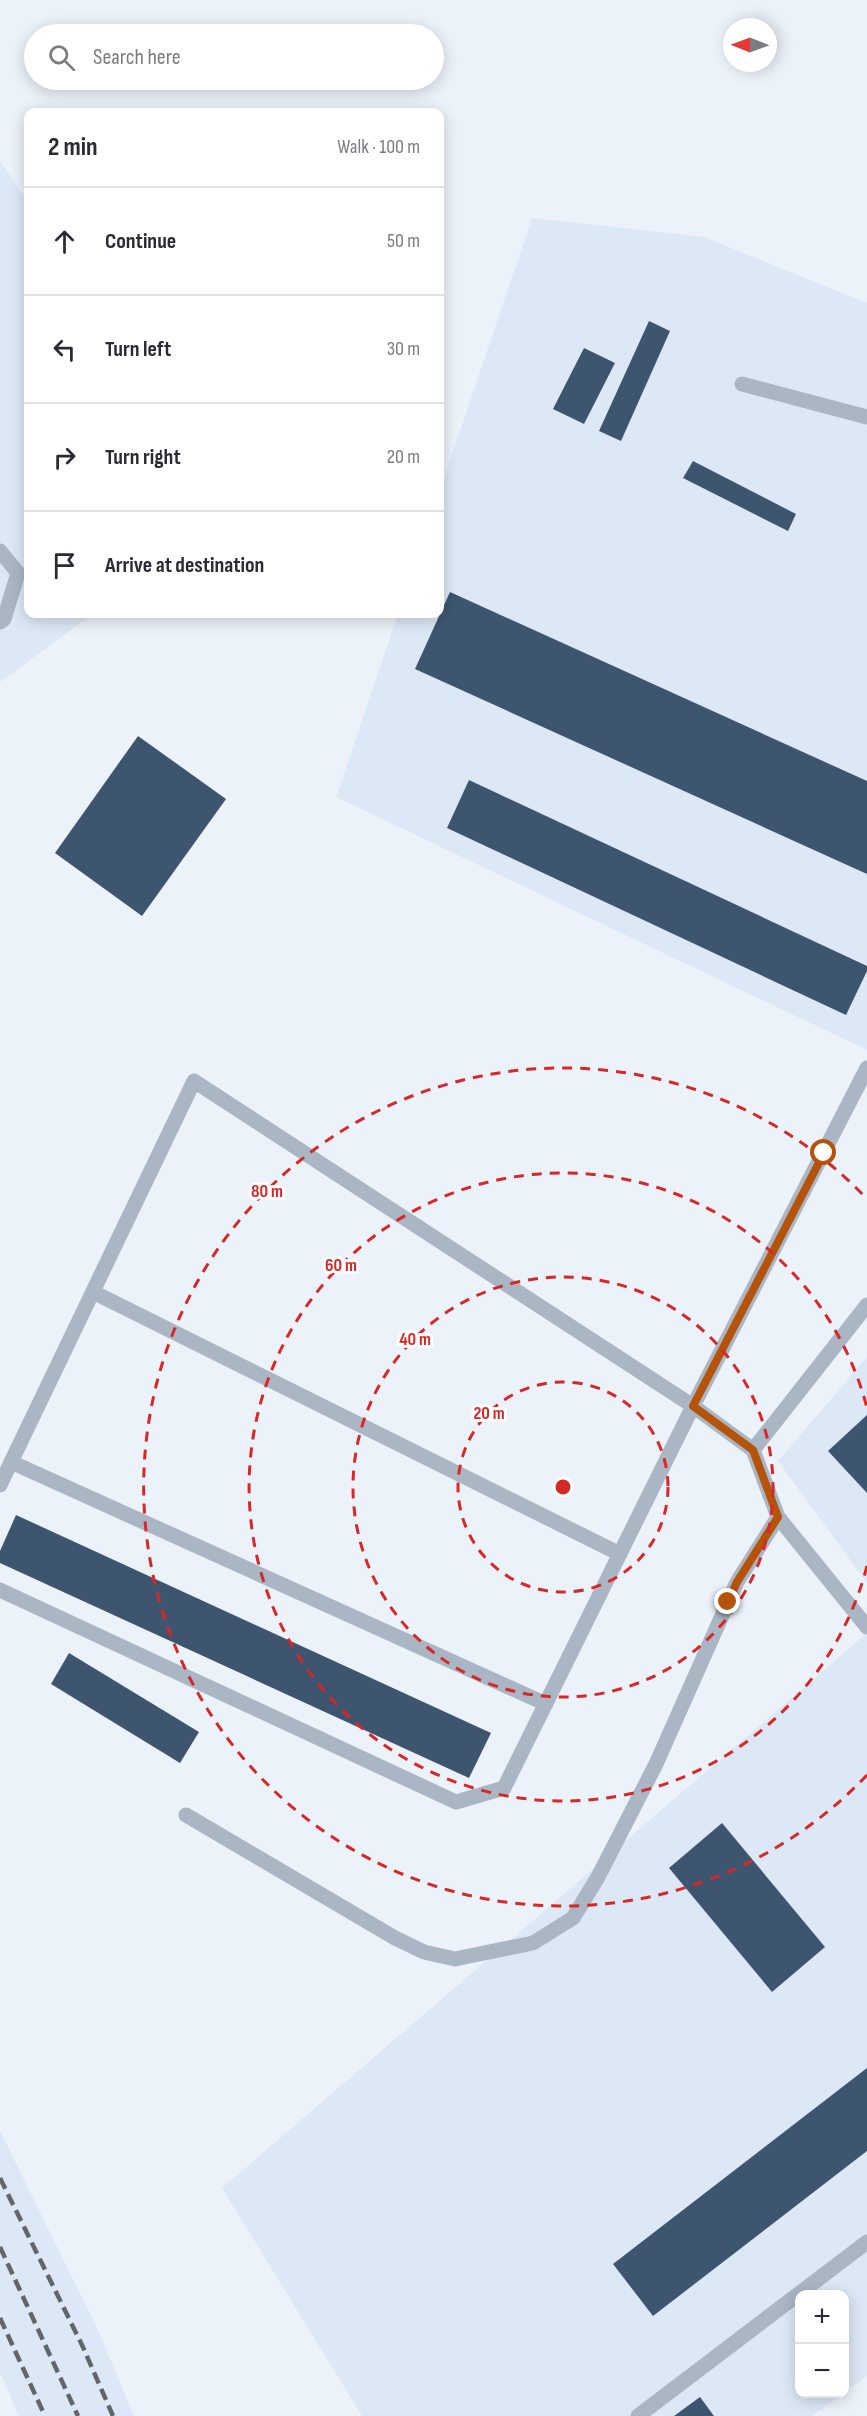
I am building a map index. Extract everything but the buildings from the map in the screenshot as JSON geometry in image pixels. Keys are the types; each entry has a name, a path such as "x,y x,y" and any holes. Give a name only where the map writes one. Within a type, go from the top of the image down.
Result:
{"lane":[{"path":"742,384 867,417"},
{"path":"0,550 18,573 4,619 0,622"},
{"path":"0,1590 456,1802 504,1788 693,1406 867,1068"},
{"path":"0,1485 194,1081 693,1406 753,1450 778,1517 867,1627"},
{"path":"93,1292 620,1554"},
{"path":"753,1450 867,1305"},
{"path":"11,1462 546,1704"},
{"path":"186,1815 424,1953 455,1959 533,1942 573,1918 598,1877 656,1764 737,1582 778,1517"},
{"path":"638,2416 867,2242"}],"shaded area":[{"path":"0,161 24,196 24,618 88,618 0,682"},
{"path":"532,218 704,237 867,303 867,1050 336,797 397,618 444,618 444,478"},
{"path":"867,1357 867,1583 778,1461"},
{"path":"867,1633 867,2376 849,2389 849,2290 795,2290 795,2398 837,2398 812,2416 362,2416 222,2188"},
{"path":"0,2131 98,2330 134,2416 19,2416 0,2373"}],"railway":[{"path":"0,2178 82,2345 113,2416"},
{"path":"0,2247 78,2416"},
{"path":"0,2318 45,2416"}],"route":[{"path":"728,1602 737,1582 778,1517 753,1450 693,1406 824,1153"}]}
